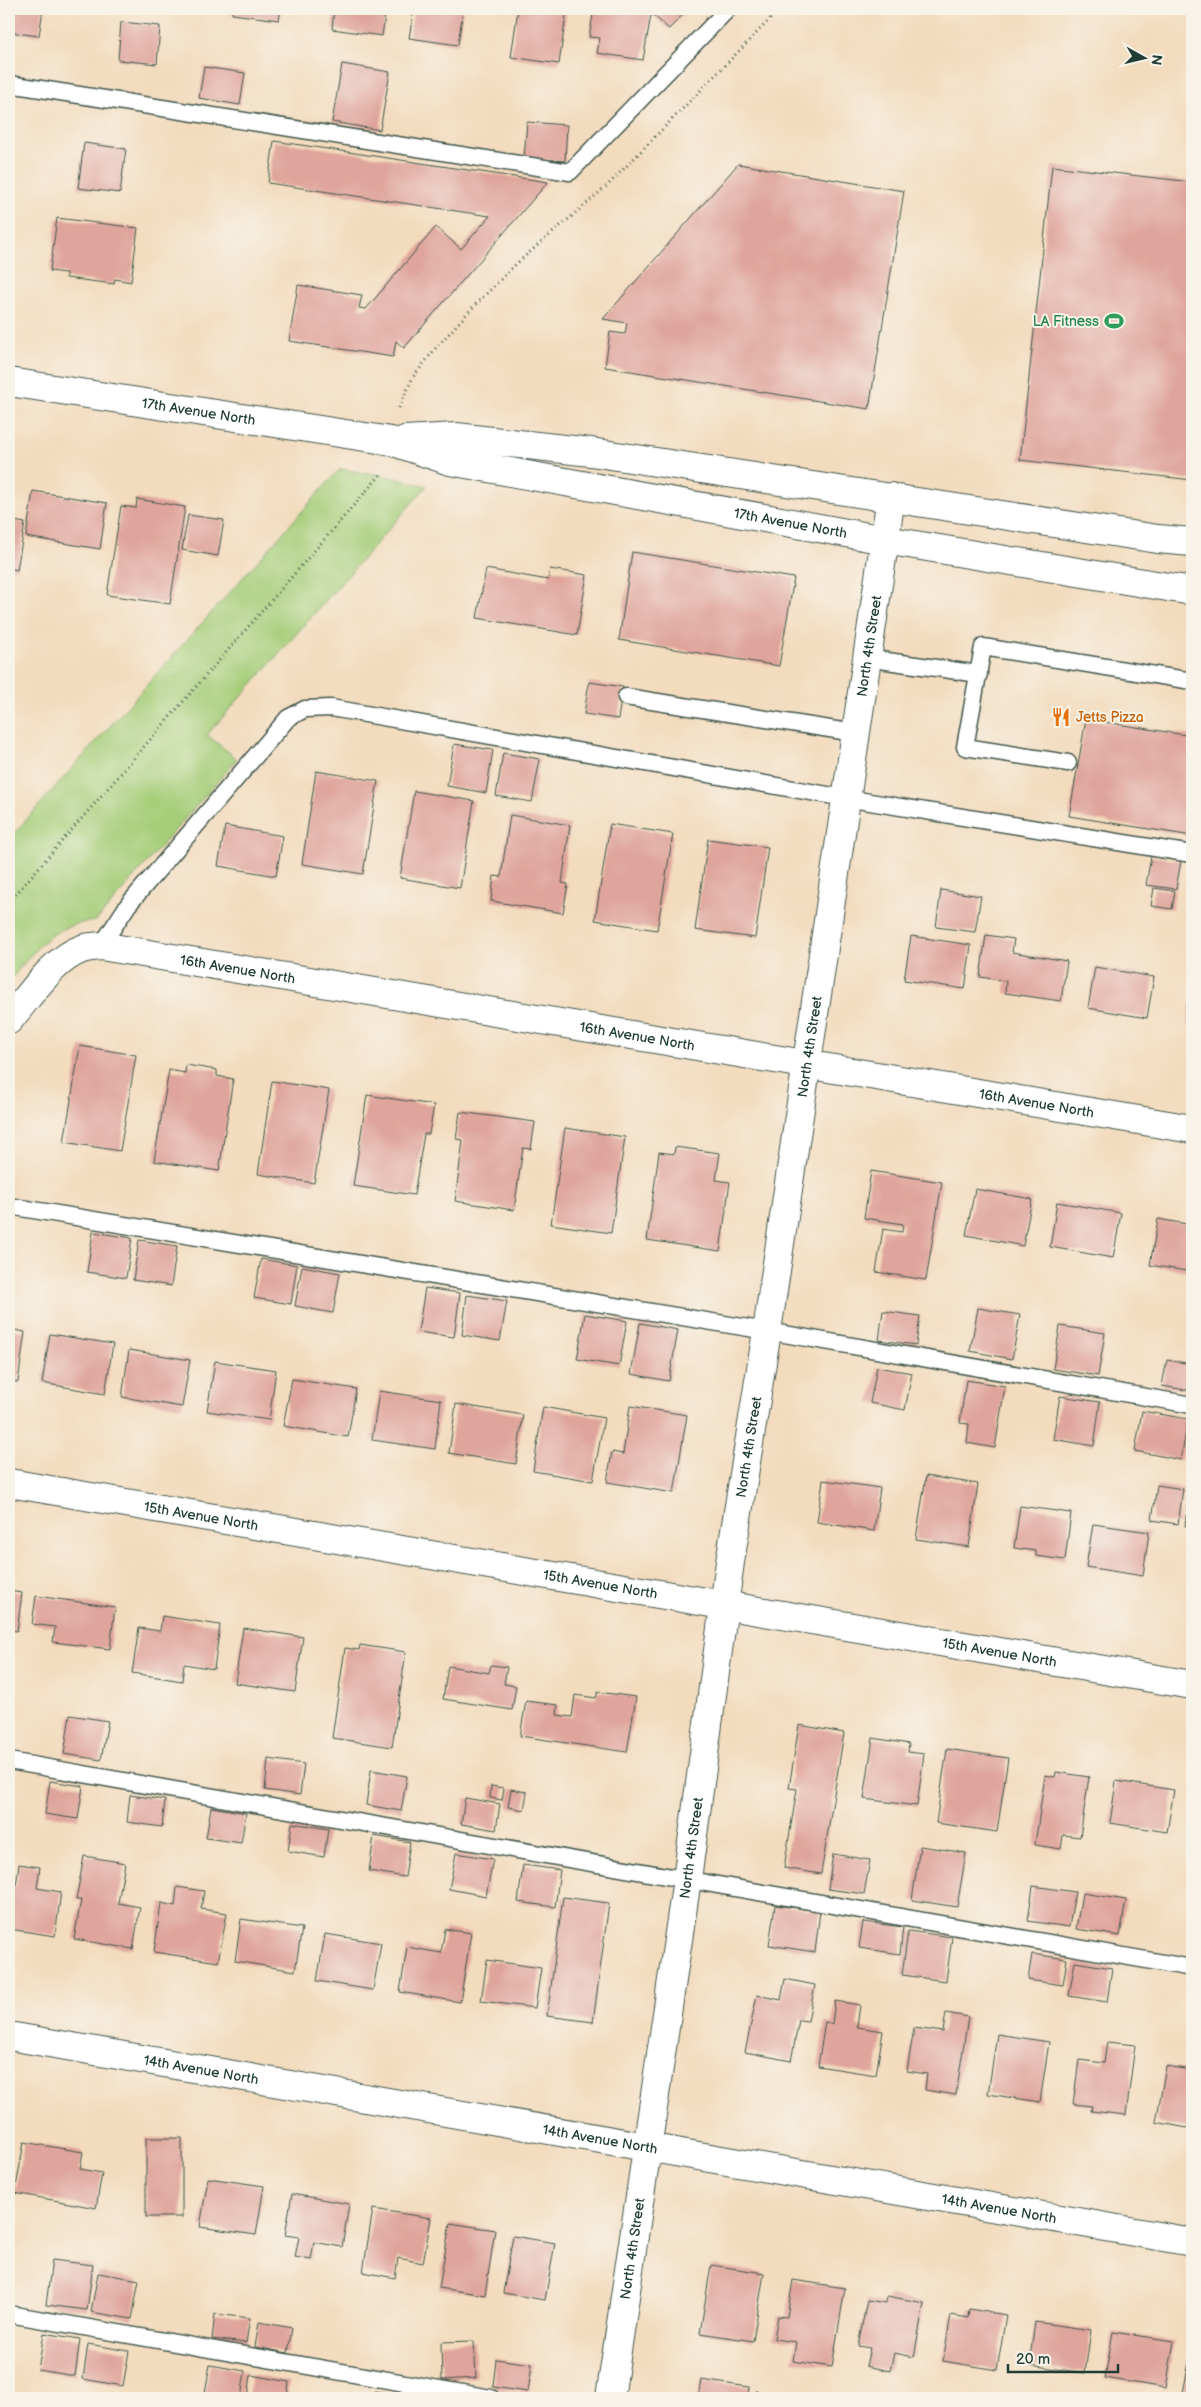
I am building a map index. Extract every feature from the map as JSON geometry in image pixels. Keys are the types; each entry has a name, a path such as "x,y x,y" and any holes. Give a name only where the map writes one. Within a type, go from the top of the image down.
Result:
{"street":[{"name":"17th Avenue North","path":"9,382 391,441 450,461 885,540 1192,591"},
{"name":"17th Avenue North","path":"391,441 456,437 591,452 1158,539 1192,542"},
{"name":"North 4th Street","path":"610,2398 724,1605 767,1331 891,497"},
{"path":"9,1020 52,969 67,956 92,948"},
{"name":"16th Avenue North","path":"92,948 1192,1129"},
{"name":"15th Avenue North","path":"9,1483 1192,1686"},
{"name":"14th Avenue North","path":"9,2036 1192,2242"}],"lane":[{"path":"9,84 570,172 728,9"},
{"path":"1068,763 965,747 983,647 1192,681"},
{"path":"866,658 978,674"},
{"path":"626,697 855,733"},
{"path":"92,948 288,718 304,709 331,708 845,798 1192,854"},
{"path":"9,1206 767,1331 1192,1404"},
{"path":"9,1761 1192,1968"},
{"path":"9,2314 491,2398"}],"path":[{"path":"401,401 413,377 472,307 516,264 608,185 780,9"},
{"path":"9,902 382,475"}],"green space":[{"path":"340,469 382,475 427,486 207,735 237,759 96,921 66,927 55,933 45,940 9,981 9,839"}],"building":[{"path":"9,9 43,9 39,36 9,32"},
{"path":"232,9 281,9 279,20 232,14"},
{"path":"334,9 386,9 382,36 332,29"},
{"path":"414,9 463,9 458,45 409,38"},
{"path":"518,9 567,9 559,64 511,57"},
{"path":"594,9 652,9 643,60 597,53 600,38 589,37"},
{"path":"659,9 688,9 669,29 653,15"},
{"path":"121,22 160,26 157,64 118,60"},
{"path":"342,64 390,72 380,130 332,122"},
{"path":"204,67 245,73 240,105 199,98"},
{"path":"527,122 567,125 565,161 524,158"},
{"path":"274,141 548,182 404,348 396,341 393,357 289,341 298,285 362,295 359,308 366,309 436,227 461,249 490,216 268,183"},
{"path":"84,143 126,149 120,193 78,188"},
{"path":"738,164 904,191 869,409 605,367 610,332 625,334 627,323 603,319"},
{"name":"LA Fitness","path":"1052,166 1192,182 1192,480 1020,460"},
{"path":"57,218 138,228 131,282 115,279 114,284 66,278 66,273 50,271"},
{"path":"33,491 107,503 100,549 26,537"},
{"path":"137,499 185,507 170,604 107,595 121,506 136,508"},
{"path":"188,515 224,520 218,556 182,550"},
{"path":"9,520 25,523 17,570 9,568"},
{"path":"632,552 794,578 779,666 619,640"},
{"path":"486,569 548,580 550,569 587,575 577,635 477,618"},
{"path":"589,682 623,687 618,719 584,714"},
{"path":"1086,719 1192,736 1192,836 1069,816"},
{"path":"454,744 493,750 486,793 447,786"},
{"path":"503,753 540,759 532,802 496,796"},
{"path":"316,771 378,781 363,874 302,864"},
{"path":"414,791 474,801 460,888 400,878"},
{"path":"510,815 570,825 562,883 568,884 563,913 491,901 494,876 501,877"},
{"path":"610,824 673,834 657,930 595,920"},
{"path":"225,826 283,836 276,876 218,866"},
{"path":"708,839 768,847 755,938 695,930"},
{"path":"1151,856 1181,861 1176,889 1146,885"},
{"path":"1154,888 1175,891 1172,909 1151,906"},
{"path":"941,890 981,896 975,932 936,927"},
{"path":"986,935 1014,939 1012,952 1067,961 1061,1001 1005,993 1006,981 980,977"},
{"path":"911,936 971,945 965,989 904,980"},
{"path":"1095,967 1154,977 1147,1018 1088,1008"},
{"path":"1192,1000 1192,1025 1187,1024"},
{"path":"80,1046 136,1055 120,1151 64,1142"},
{"path":"186,1065 217,1070 217,1076 233,1079 219,1171 154,1161 169,1070 185,1073"},
{"path":"272,1081 329,1090 314,1183 258,1174"},
{"path":"367,1095 434,1105 429,1134 424,1134 414,1195 353,1186"},
{"path":"460,1112 535,1122 531,1149 523,1148 514,1210 455,1201 463,1140 456,1139"},
{"path":"565,1128 625,1137 611,1233 551,1224"},
{"path":"675,1147 720,1153 716,1180 730,1182 720,1251 647,1240 659,1152 674,1154"},
{"path":"871,1171 942,1182 926,1280 876,1272 883,1229 902,1232 903,1224 864,1218"},
{"path":"975,1189 1032,1199 1023,1246 966,1235"},
{"path":"1057,1202 1121,1213 1113,1258 1050,1247"},
{"path":"1158,1219 1192,1225 1192,1272 1150,1265"},
{"path":"93,1232 132,1238 126,1278 87,1272"},
{"path":"139,1240 177,1246 171,1286 133,1280"},
{"path":"261,1259 297,1265 291,1304 254,1298"},
{"path":"302,1266 340,1273 333,1313 295,1306"},
{"path":"425,1288 460,1293 454,1337 418,1332"},
{"path":"467,1295 507,1301 500,1341 462,1335"},
{"path":"978,1308 1020,1315 1012,1359 970,1351"},
{"path":"883,1311 920,1316 916,1345 879,1340"},
{"path":"585,1314 627,1321 619,1366 577,1359"},
{"path":"640,1323 678,1330 669,1381 631,1374"},
{"path":"1060,1326 1105,1333 1098,1376 1053,1369"},
{"path":"9,1329 25,1332 18,1382 9,1381"},
{"path":"50,1334 113,1344 105,1394 42,1383"},
{"path":"129,1350 190,1360 182,1407 122,1397"},
{"path":"1167,1360 1192,1364 1192,1391 1162,1386"},
{"path":"215,1361 276,1370 269,1420 207,1411"},
{"path":"877,1367 912,1373 905,1410 870,1403"},
{"path":"292,1379 356,1389 348,1437 283,1426"},
{"path":"966,1380 1005,1386 995,1448 967,1443 969,1424 960,1423"},
{"path":"379,1391 441,1400 435,1449 372,1440"},
{"path":"1060,1396 1100,1402 1094,1446 1053,1439"},
{"path":"456,1404 523,1415 516,1464 449,1453"},
{"path":"630,1406 687,1415 674,1493 607,1482 612,1452 623,1454"},
{"path":"543,1407 604,1418 593,1481 533,1471"},
{"path":"1142,1411 1188,1419 1181,1460 1135,1451"},
{"path":"926,1476 978,1484 969,1547 916,1539"},
{"path":"823,1480 880,1488 874,1531 817,1522"},
{"path":"1157,1485 1183,1489 1178,1524 1152,1520"},
{"path":"1189,1491 1192,1492 1192,1527 1185,1526"},
{"path":"1020,1506 1071,1513 1065,1560 1036,1556 1036,1551 1014,1548"},
{"path":"1093,1524 1149,1532 1143,1576 1086,1567"},
{"path":"9,1591 22,1593 17,1631 9,1630"},
{"path":"36,1596 115,1607 110,1649 53,1642 55,1627 32,1624"},
{"path":"162,1616 220,1625 214,1669 184,1664 182,1681 132,1673 139,1628 160,1631"},
{"path":"243,1628 303,1637 295,1692 235,1683"},
{"path":"360,1645 406,1652 392,1747 332,1738 345,1648 359,1650"},
{"path":"491,1665 507,1667 504,1684 516,1686 512,1710 443,1699 448,1666 489,1673"},
{"path":"598,1692 636,1697 627,1752 520,1736 526,1701 558,1705 557,1715 572,1717 575,1695 596,1698"},
{"path":"70,1715 108,1721 101,1760 64,1754"},
{"path":"799,1725 844,1733 821,1874 784,1868 797,1789 789,1788"},
{"path":"873,1738 909,1744 908,1752 924,1754 917,1806 864,1799"},
{"path":"947,1749 1008,1758 997,1832 936,1823"},
{"path":"268,1759 304,1764 300,1795 265,1790"},
{"path":"371,1770 407,1776 401,1811 366,1805"},
{"path":"1056,1772 1089,1777 1080,1837 1063,1835 1061,1849 1035,1845 1045,1775 1055,1777"},
{"path":"50,1781 83,1786 78,1819 45,1814"},
{"path":"1116,1781 1174,1790 1167,1832 1110,1823"},
{"path":"491,1786 504,1788 502,1800 490,1798"},
{"path":"511,1789 527,1792 524,1810 508,1807"},
{"path":"130,1795 165,1800 162,1827 127,1822"},
{"path":"465,1798 500,1804 496,1830 461,1824"},
{"path":"211,1807 246,1813 241,1843 206,1838"},
{"path":"292,1823 328,1829 324,1857 288,1851"},
{"path":"374,1836 410,1842 405,1877 369,1871"},
{"path":"920,1846 966,1853 957,1907 912,1900"},
{"path":"456,1853 493,1859 486,1896 449,1889"},
{"path":"833,1854 870,1860 864,1894 828,1889"},
{"path":"84,1856 125,1863 118,1903 140,1907 133,1949 74,1939 81,1900 76,1900"},
{"path":"19,1864 40,1867 37,1888 61,1892 55,1936 9,1929 9,1885 16,1886"},
{"path":"523,1865 560,1870 555,1907 518,1902"},
{"path":"1033,1886 1075,1892 1069,1927 1028,1921"},
{"path":"177,1887 204,1891 201,1909 227,1913 218,1962 154,1952 161,1903 175,1906"},
{"path":"1082,1893 1126,1900 1120,1936 1076,1929"},
{"path":"563,1897 609,1903 593,2022 547,2016"},
{"path":"775,1905 820,1911 815,1952 769,1945"},
{"path":"241,1919 302,1928 295,1971 235,1961"},
{"path":"863,1922 903,1927 900,1954 859,1948"},
{"path":"445,1929 471,1933 460,2002 400,1992 407,1947 441,1953"},
{"path":"908,1931 952,1937 946,1981 902,1975"},
{"path":"325,1934 381,1943 373,1990 317,1981"},
{"path":"1032,1954 1067,1959 1063,1985 1028,1980"},
{"path":"487,1960 541,1968 535,2008 481,2001"},
{"path":"1075,1962 1112,1968 1107,2002 1069,1996"},
{"path":"785,1979 815,1985 808,2021 799,2020 791,2061 745,2052 757,1995 781,2000"},
{"path":"835,2001 860,2005 857,2027 883,2031 876,2075 818,2066 825,2022 832,2024"},
{"path":"946,2013 968,2017 956,2095 925,2090 927,2074 907,2071 914,2028 943,2032"},
{"path":"997,2034 1049,2042 1040,2102 988,2094"},
{"path":"1107,2042 1135,2045 1126,2115 1091,2111 1092,2106 1073,2104 1079,2060 1104,2063"},
{"path":"1166,2066 1192,2070 1192,2129 1156,2122"},
{"path":"146,2138 182,2138 182,2217 146,2217"},
{"path":"24,2142 83,2152 80,2169 102,2173 96,2208 15,2193"},
{"path":"208,2178 264,2186 256,2235 200,2227"},
{"path":"292,2194 349,2204 342,2247 314,2242 311,2260 295,2257 299,2237 285,2235"},
{"path":"373,2209 431,2218 423,2263 398,2258 395,2278 363,2272"},
{"path":"450,2223 495,2230 485,2295 439,2288"},
{"path":"513,2236 555,2243 545,2300 503,2293"},
{"path":"52,2260 93,2265 87,2310 46,2305"},
{"path":"711,2265 764,2273 753,2341 700,2333"},
{"path":"98,2273 139,2280 132,2319 91,2312"},
{"path":"793,2280 845,2288 832,2367 793,2361 796,2342 774,2339 778,2316 787,2317"},
{"path":"887,2296 924,2303 914,2357 894,2353 890,2371 866,2366 870,2348 858,2346 867,2300 886,2303"},
{"path":"969,2309 1006,2315 997,2370 943,2361 951,2315 968,2318"},
{"path":"215,2314 250,2318 246,2343 212,2339"},
{"path":"259,2322 292,2328 288,2353 255,2347"},
{"path":"1035,2322 1091,2330 1085,2373 1029,2365"},
{"path":"1113,2332 1174,2341 1166,2388 1105,2378"},
{"path":"44,2333 80,2339 75,2376 38,2370"},
{"path":"474,2341 476,2378 442,2380 441,2342"},
{"path":"88,2344 129,2351 123,2386 83,2379"},
{"path":"1191,2352 1192,2398 1182,2398"},
{"path":"496,2359 532,2364 528,2392 493,2387"},
{"path":"210,2365 245,2371 241,2398 204,2398"},
{"path":"251,2375 289,2382 287,2398 248,2398"},
{"path":"701,2380 749,2387 748,2398 698,2398"},
{"path":"374,2391 410,2397 410,2398 373,2398"},
{"path":"756,2391 790,2396 789,2398 755,2398"}],"place":[{"name":"LA Fitness","path":"1114,321"},
{"name":"Jetts Pizza","path":"1061,717"}]}
